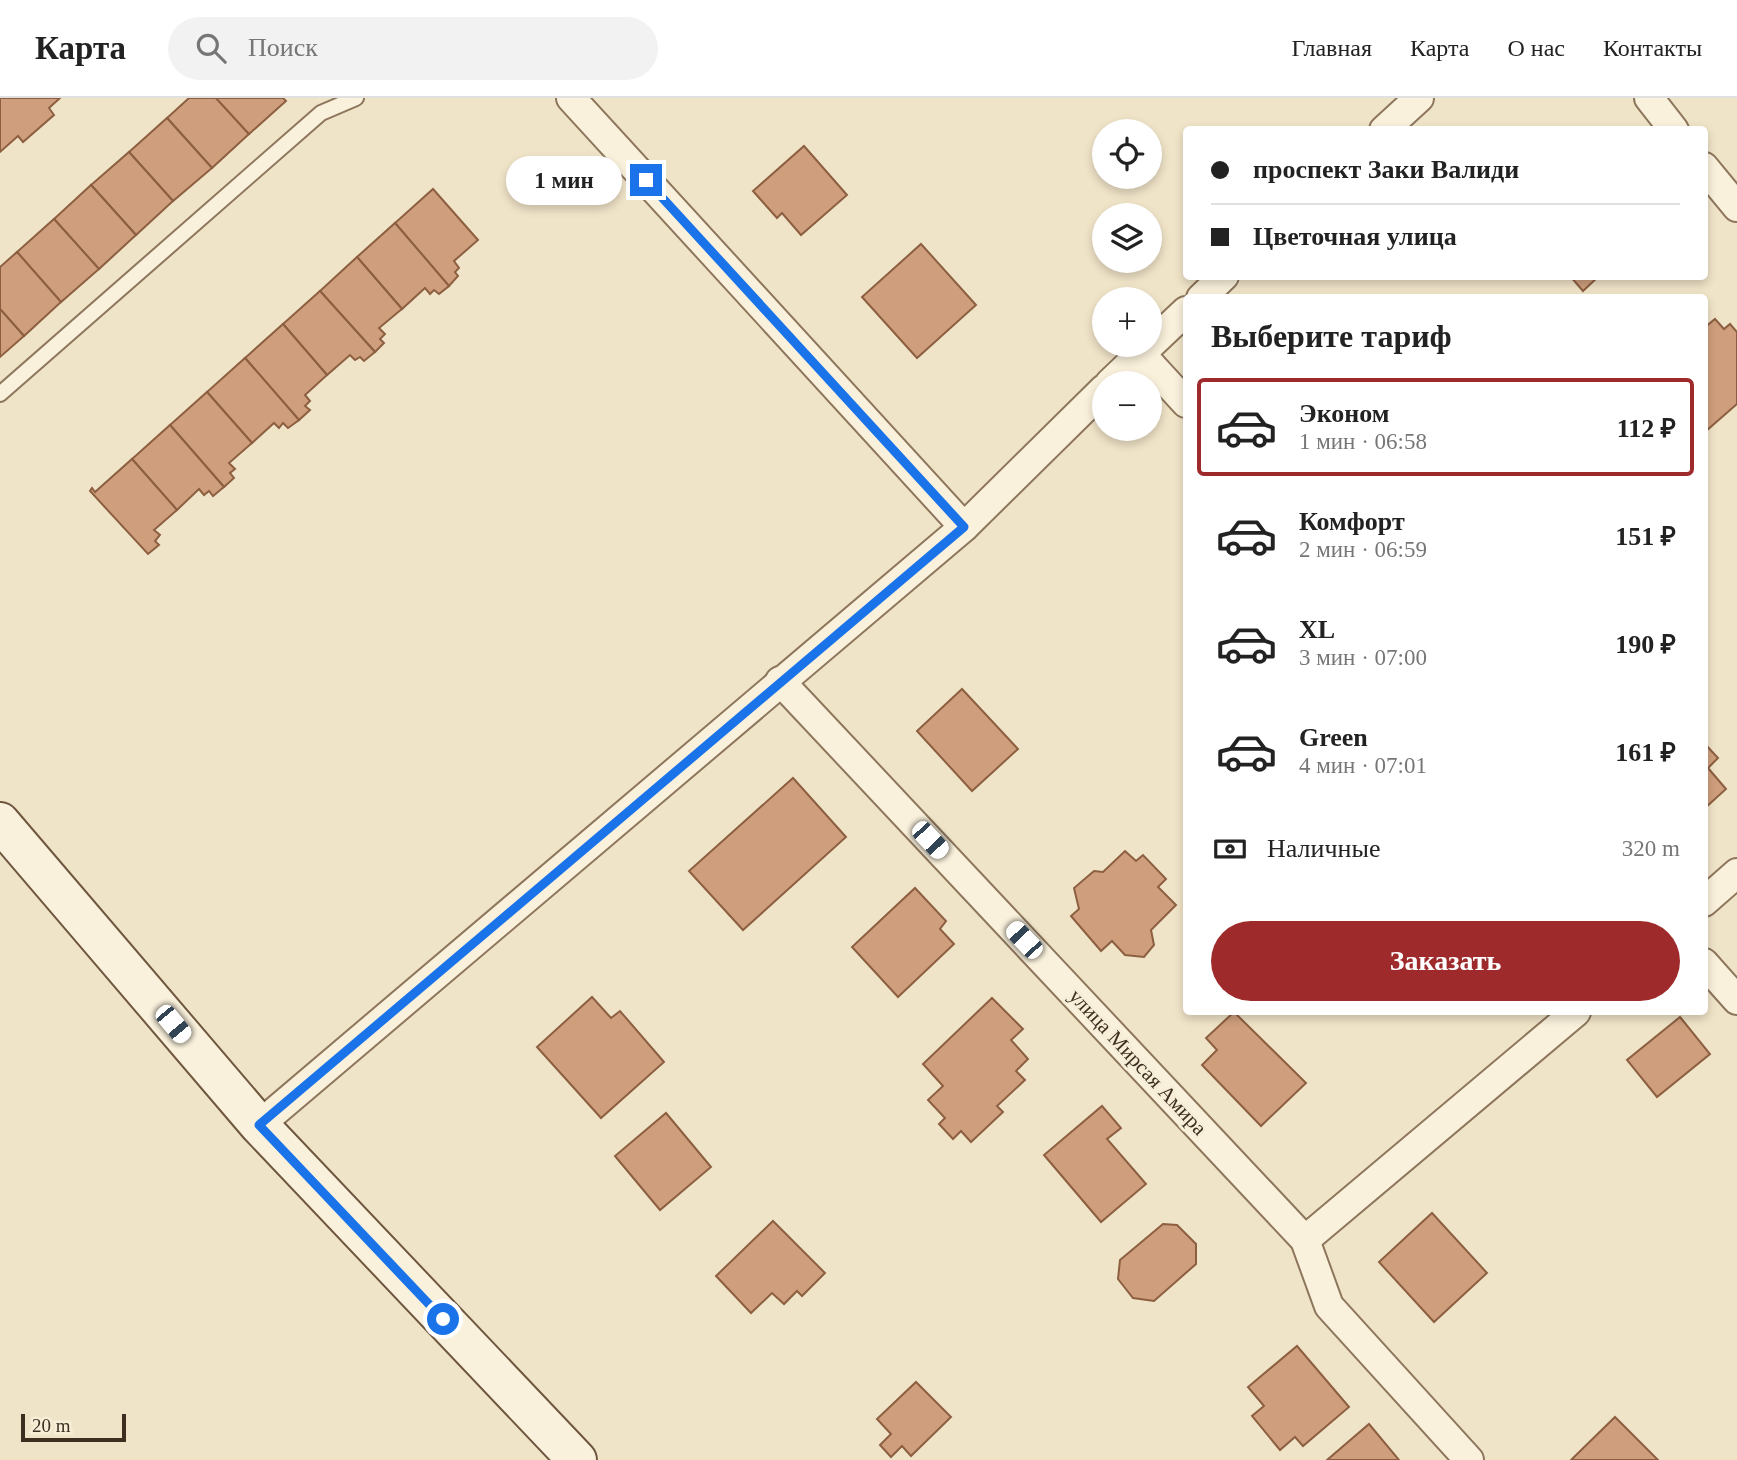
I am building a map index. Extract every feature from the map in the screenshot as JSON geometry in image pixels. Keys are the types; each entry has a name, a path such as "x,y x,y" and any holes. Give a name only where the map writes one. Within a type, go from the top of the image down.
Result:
{"street":[{"path":"571,98 964,527"},
{"path":"1388,126 1419,98"},
{"path":"1649,98 1671,126"},
{"path":"1708,172 1737,207"},
{"path":"1205,294 1220,280"},
{"path":"1162,334 1183,314"},
{"path":"1123,371 1137,357"},
{"path":"1153,357 1183,399"},
{"path":"259,1125 964,527 1092,401"},
{"name":"улица Мирсая Амира","path":"780,681 1305,1240 1329,1306 1469,1460"},
{"path":"0,822 259,1125 577,1460"},
{"path":"1708,898 1737,873"},
{"path":"1708,967 1737,1000"},
{"path":"1305,1240 1572,1015"}],"lane":[{"path":"0,394 321,113 356,98"}],"building":[{"path":"0,98 60,98 49,108 54,115 23,142 18,136 0,152"},
{"path":"189,98 216,98 249,134 212,168 167,118"},
{"path":"216,98 283,98 286,101 249,134"},
{"path":"167,118 212,168 173,201 129,152"},
{"path":"804,146 847,195 801,235 782,213 777,218 753,191"},
{"path":"129,152 173,201 136,235 91,185"},
{"path":"91,185 136,235 99,269 54,219"},
{"path":"433,189 478,240 454,261 459,268 455,272 458,276 449,286 395,223"},
{"path":"54,219 99,269 61,302 17,252"},
{"path":"395,223 449,286 439,294 434,290 430,294 425,288 402,309 357,257"},
{"path":"921,244 976,305 917,358 862,297"},
{"path":"17,252 61,302 24,336 0,309 0,267"},
{"path":"357,257 402,309 379,328 385,334 380,339 384,343 375,352 320,291"},
{"path":"1573,280 1595,280 1583,291"},
{"path":"320,291 375,352 364,361 360,357 355,360 350,355 327,375 283,324"},
{"path":"0,309 24,336 0,357"},
{"path":"1715,319 1724,329 1730,324 1737,332 1737,404 1708,429 1708,325"},
{"path":"283,324 327,375 305,395 310,401 305,406 310,410 299,420 245,358"},
{"path":"245,358 299,420 288,428 283,423 279,428 274,423 252,443 207,392"},
{"path":"207,392 252,443 229,463 235,469 230,473 234,478 224,487 170,425"},
{"path":"170,425 224,487 213,496 209,491 204,495 199,489 177,510 132,459"},
{"path":"132,459 177,510 154,530 160,535 155,541 159,545 148,554 90,491 92,488 95,492"},
{"path":"962,689 1018,749 972,791 917,731"},
{"path":"1708,747 1718,758 1708,768"},
{"path":"1708,768 1726,789 1708,805"},
{"path":"793,778 846,837 743,930 689,871"},
{"path":"1125,851 1136,861 1143,855 1166,879 1158,887 1176,905 1151,930 1154,945 1144,957 1125,955 1112,941 1101,951 1071,916 1079,909 1074,888 1094,871 1103,872"},
{"path":"915,888 946,921 940,929 954,944 898,997 852,947"},
{"path":"592,997 611,1018 620,1011 664,1062 601,1118 537,1047"},
{"path":"992,998 1023,1029 1011,1040 1028,1059 1016,1071 1025,1080 997,1106 1003,1112 971,1142 961,1131 953,1139 939,1124 945,1118 928,1100 943,1086 923,1064"},
{"path":"1231,1015 1237,1015 1306,1083 1261,1126 1202,1065 1217,1050 1206,1038"},
{"path":"1680,1017 1710,1054 1657,1097 1627,1060"},
{"path":"1102,1106 1121,1128 1107,1139 1146,1184 1101,1222 1044,1155"},
{"path":"666,1113 711,1167 660,1210 615,1156"},
{"path":"1432,1213 1487,1273 1434,1322 1379,1262"},
{"path":"773,1221 825,1273 802,1296 797,1291 784,1304 772,1293 751,1313 716,1276"},
{"path":"1163,1224 1177,1225 1196,1244 1196,1264 1154,1301 1133,1298 1118,1279 1120,1260"},
{"path":"1297,1346 1349,1407 1303,1446 1295,1437 1280,1450 1252,1416 1264,1406 1248,1387"},
{"path":"916,1382 951,1417 911,1456 902,1446 891,1457 880,1445 891,1434 877,1419"},
{"path":"1615,1417 1658,1460 1571,1460"},
{"path":"1369,1424 1399,1460 1327,1460"}],"route":[{"path":"443,1319 259,1125 964,527 646,180"}]}
